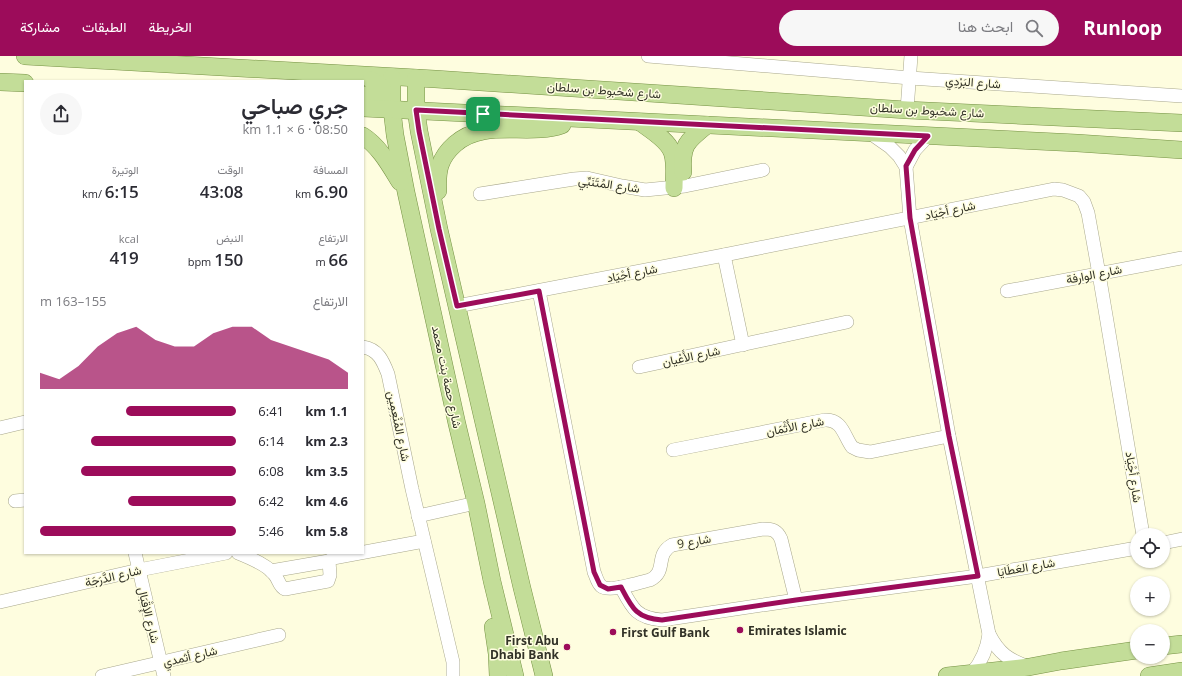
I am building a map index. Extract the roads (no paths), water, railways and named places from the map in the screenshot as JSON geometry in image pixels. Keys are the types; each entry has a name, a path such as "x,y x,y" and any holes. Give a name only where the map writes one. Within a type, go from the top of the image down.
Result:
{"main road":[{"name":"شارع شخبوط بن سلطان","path":"25,56 187,61 362,75 907,110 1182,123"},
{"path":"362,75 380,85 383,90 378,96 364,95"},
{"name":"شارع حصة بنت محمد","path":"392,77 392,110 395,135 406,192 476,503 492,581 516,676"},
{"name":"شارع حصة بنت محمد","path":"416,78 416,110 419,131 439,229 473,379 544,676"},
{"path":"0,82 24,83"},
{"path":"364,108 1077,143 1182,150"},
{"path":"439,229 437,175 439,166 449,150 458,141 471,134 485,130 560,126 578,119"},
{"path":"640,122 664,140 671,150 679,187"},
{"path":"679,187 684,147 690,139 707,125"},
{"path":"364,137 379,151 406,192"},
{"path":"492,581 489,599 498,654 498,676"},
{"path":"527,604 539,624 553,676"},
{"path":"1170,645 1182,644"},
{"path":"947,676 1029,667 1130,651"},
{"path":"1149,676 1182,671"}],"street":[{"name":"شارع البَرْدِي","path":"648,56 764,61 910,78 1182,96"},
{"path":"907,110 911,56"},
{"path":"870,133 890,147 906,166"},
{"path":"928,136 915,150 906,166 910,218 949,436 989,634 994,644 1003,655 1015,662 1029,667"},
{"name":"شارع المُتَنَبِّي","path":"480,194 587,178 640,189 679,187 763,170"},
{"name":"شارع أجْيَاد","path":"457,306 724,255 1050,190 1063,190 1079,196 1084,202 1088,214 1142,528"},
{"path":"724,255 743,345"},
{"name":"شارع الوارفة","path":"1007,291 1182,258"},
{"name":"شارع 9","path":"539,291 594,572 600,585 603,588 613,589 650,580 656,577 660,568 663,553 666,548 672,545 770,529 778,533 781,539 796,600"},
{"name":"شارع الأَعْيان","path":"639,367 847,322"},
{"name":"شارع المُنْعِمِين","path":"364,347 375,351 381,357 388,374 418,516 453,662 453,676"},
{"name":"شارع الأَثْمَان","path":"673,450 825,420 836,421 852,447 864,452 949,436"},
{"path":"0,428 24,422"},
{"path":"418,516 476,503"},
{"path":"1170,542 1182,539"},
{"path":"364,552 424,541"},
{"name":"شارع العَطَايَا","path":"621,587 634,609 645,617 662,620 796,600 978,576 1130,549"},
{"name":"شارع الإِقْبَال","path":"135,554 164,676"},
{"name":"شارع الدَّرَجَة","path":"0,602 139,570 221,554"},
{"path":"240,554 271,571 281,586 285,589 328,581 330,575 329,561"},
{"path":"271,571 329,561 333,558 354,554"},
{"path":"972,673 985,654 989,634"},
{"name":"شارع أثمدي","path":"102,676 279,635"}],"place":[{"name":"Emirates Islamic","path":"740,630"},
{"name":"First Gulf Bank","path":"613,632"},
{"name":"First Abu Dhabi Bank","path":"567,647"}]}
